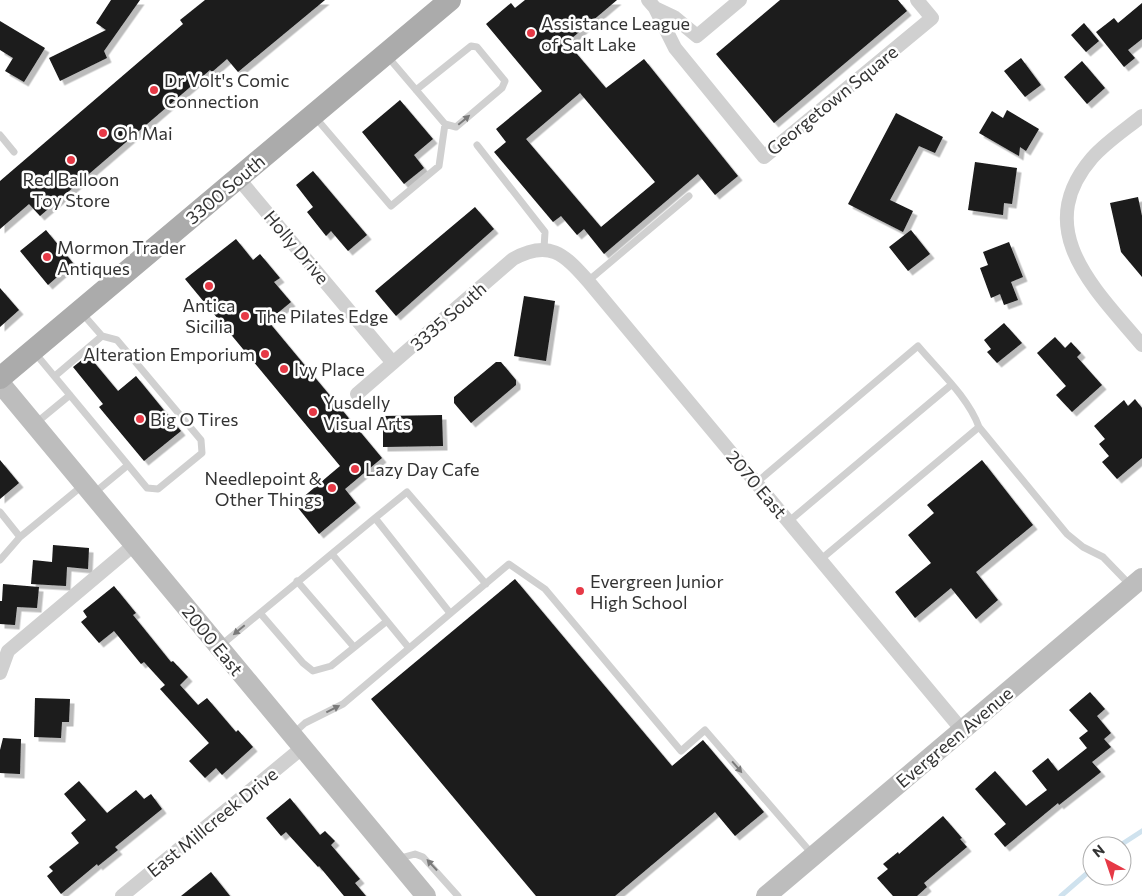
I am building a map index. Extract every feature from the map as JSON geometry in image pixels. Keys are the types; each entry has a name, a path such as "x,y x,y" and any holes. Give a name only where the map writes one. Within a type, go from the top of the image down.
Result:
{"main road":[{"name":"3300 South","path":"0,378 450,0"}],"street":[{"name":"Georgetown Square","path":"651,4 674,17 697,36 740,0"},
{"name":"Georgetown Square","path":"651,4 675,48 764,157 932,18 917,0"},
{"path":"1142,116 1092,158 1068,195 1067,221 1071,249 1088,282 1142,345"},
{"name":"Holly Drive","path":"238,178 393,363"},
{"name":"2070 East","path":"544,248 557,252 571,262 962,730"},
{"name":"3335 South","path":"357,394 513,259 527,251 544,248"},
{"name":"2000 East","path":"0,383 426,896"},
{"path":"0,672 8,651 135,544"},
{"name":"Evergreen Avenue","path":"766,896 1137,582"},
{"name":"East Millcreek Drive","path":"122,896 297,741"}],"lane":[{"path":"386,54 416,90 445,124 456,127 504,84 504,78 478,47 471,46 466,48 416,90"},
{"path":"313,115 392,206 439,166 445,124"},
{"path":"0,135 14,152"},
{"path":"477,145 545,232 544,248"},
{"path":"588,282 689,196"},
{"path":"33,350 147,488 158,489 202,453 201,440 117,340 102,336 80,310"},
{"path":"55,376 102,336"},
{"path":"756,483 918,346 974,413 979,428 1067,534 1083,547 1103,557 1137,582"},
{"path":"788,522 951,385"},
{"path":"34,424 70,395"},
{"path":"820,560 979,428"},
{"path":"0,560 20,537 88,489 128,465"},
{"path":"219,647 407,492 486,584"},
{"path":"0,512 20,537"},
{"path":"375,518 450,613"},
{"path":"332,554 409,648"},
{"path":"297,741 305,723 344,704 510,564 545,589 681,751 705,730 813,856"},
{"path":"297,581 354,647"},
{"path":"260,612 303,663 313,670 331,666 387,621"},
{"path":"396,860 415,854 423,856 458,896"}],"building":[{"path":"111,0 140,0 104,51 107,58 60,81 49,58 106,30 96,23"},
{"path":"205,0 325,0 238,72 227,59 212,72 210,70 40,216 29,204 0,229 0,181 183,24 180,20"},
{"path":"525,0 617,0 572,38 576,42 571,47 606,88 644,59 738,176 715,195 698,174 604,254 584,229 577,235 561,216 553,222 494,152 506,142 496,129 542,91 486,24 511,3 515,8","holes":["580,93 655,182 601,227 526,139"]},
{"path":"780,0 898,0 907,11 774,123 716,54"},
{"path":"1142,3 1142,39 1128,50 1135,58 1124,67 1096,32 1114,18 1118,23"},
{"path":"0,21 45,48 24,82 5,71 13,58 0,50"},
{"path":"1084,23 1099,41 1086,52 1071,35"},
{"path":"1021,58 1041,85 1025,97 1004,71"},
{"path":"1082,61 1105,88 1087,104 1064,77"},
{"path":"400,100 433,139 414,155 424,168 404,184 362,132"},
{"path":"1007,110 1039,129 1026,151 1020,147 1019,156 979,133 992,111 1003,118"},
{"path":"896,113 943,137 935,153 919,146 890,200 913,211 903,232 848,204"},
{"path":"975,162 1017,168 1012,204 1004,203 1003,215 968,210"},
{"path":"313,171 367,235 348,251 331,231 326,236 307,212 313,207 296,185"},
{"path":"1138,197 1142,216 1142,277 1121,252 1110,203"},
{"path":"475,207 494,229 396,316 375,291"},
{"name":"Mormon Trader Antiques","path":"46,230 73,263 48,285 20,251"},
{"path":"911,230 930,254 908,271 889,247"},
{"name":"Ivy Place","path":"236,239 253,260 260,254 280,278 274,282 291,302 268,321 382,458 345,489 356,503 319,534 295,504 340,466 185,279"},
{"path":"1009,242 1023,277 1011,282 1018,300 1004,305 1000,294 991,298 980,268 988,265 983,252"},
{"path":"0,288 19,310 0,327"},
{"path":"524,296 555,301 546,361 514,356"},
{"path":"1004,323 1022,343 997,363 987,352 991,349 984,340"},
{"path":"1055,337 1065,348 1071,342 1081,353 1077,357 1102,385 1072,412 1056,395 1066,386 1037,353"},
{"name":"Big O Tires","path":"88,355 118,391 136,376 181,431 144,461 99,407 103,404 73,367"},
{"path":"496,362 501,362 516,380 516,385 471,423 454,403 454,397"},
{"path":"1135,399 1142,408 1142,458 1117,479 1102,462 1109,456 1099,444 1105,439 1094,426 1124,400 1128,406"},
{"path":"442,415 443,446 383,447 383,416"},
{"path":"0,460 19,483 0,499"},
{"path":"982,460 1033,525 976,572 998,600 976,619 951,588 915,618 895,592 931,563 908,535 934,513 927,505"},
{"path":"53,545 89,548 88,569 67,567 66,586 31,584 33,560 52,562"},
{"name":"Evergreen Junior High School","path":"515,579 672,766 703,740 764,812 735,836 715,812 615,896 536,896 371,699"},
{"path":"3,584 39,587 37,608 17,607 15,625 0,624 0,601 2,601"},
{"path":"114,586 136,613 133,615 171,662 173,661 188,677 180,685 198,705 207,698 236,732 238,730 253,747 222,775 216,768 205,778 189,761 209,743 160,689 165,685 144,662 141,664 114,631 99,643 81,622 87,617 83,611"},
{"path":"1090,692 1105,709 1097,716 1111,733 1104,739 1111,747 1092,762 1101,772 1059,805 1058,803 1005,847 994,834 1006,824 975,789 995,771 1026,806 1047,790 1032,771 1048,758 1058,771 1087,748 1079,738 1088,731 1069,710"},
{"path":"35,698 70,699 69,722 62,722 61,738 34,737"},
{"path":"3,738 21,739 20,774 0,773 0,750"},
{"path":"79,781 107,813 136,790 144,799 151,794 162,809 115,847 118,850 98,866 97,864 61,894 47,876 53,871 49,867 79,843 71,833 86,820 64,794"},
{"path":"290,798 320,835 325,831 335,841 331,845 360,879 355,883 366,896 344,896 319,866 286,832 281,836 266,818"},
{"path":"943,816 962,838 960,839 967,847 924,883 927,887 917,896 893,896 877,878 888,869 883,864 898,852 899,854"},
{"path":"211,872 230,896 181,896"}],"waterway":[{"path":"1132,838 1142,831"},
{"path":"1061,896 1082,878"}],"place":[{"name":"Assistance League of Salt Lake","path":"531,33"},
{"name":"Dr Volt's Comic Connection","path":"154,90"},
{"name":"Oh Mai","path":"103,133"},
{"name":"Red Balloon Toy Store","path":"71,160"},
{"name":"Mormon Trader Antiques","path":"47,257"},
{"name":"Antica Sicilia","path":"209,286"},
{"name":"The Pilates Edge","path":"245,316"},
{"name":"Alteration Emporium","path":"265,354"},
{"name":"Ivy Place","path":"284,369"},
{"name":"Yusdelly Visual Arts","path":"313,412"},
{"name":"Big O Tires","path":"140,419"},
{"name":"Lazy Day Cafe","path":"355,469"},
{"name":"Needlepoint & Other Things","path":"332,488"},
{"name":"Evergreen Junior High School","path":"580,591"}]}
